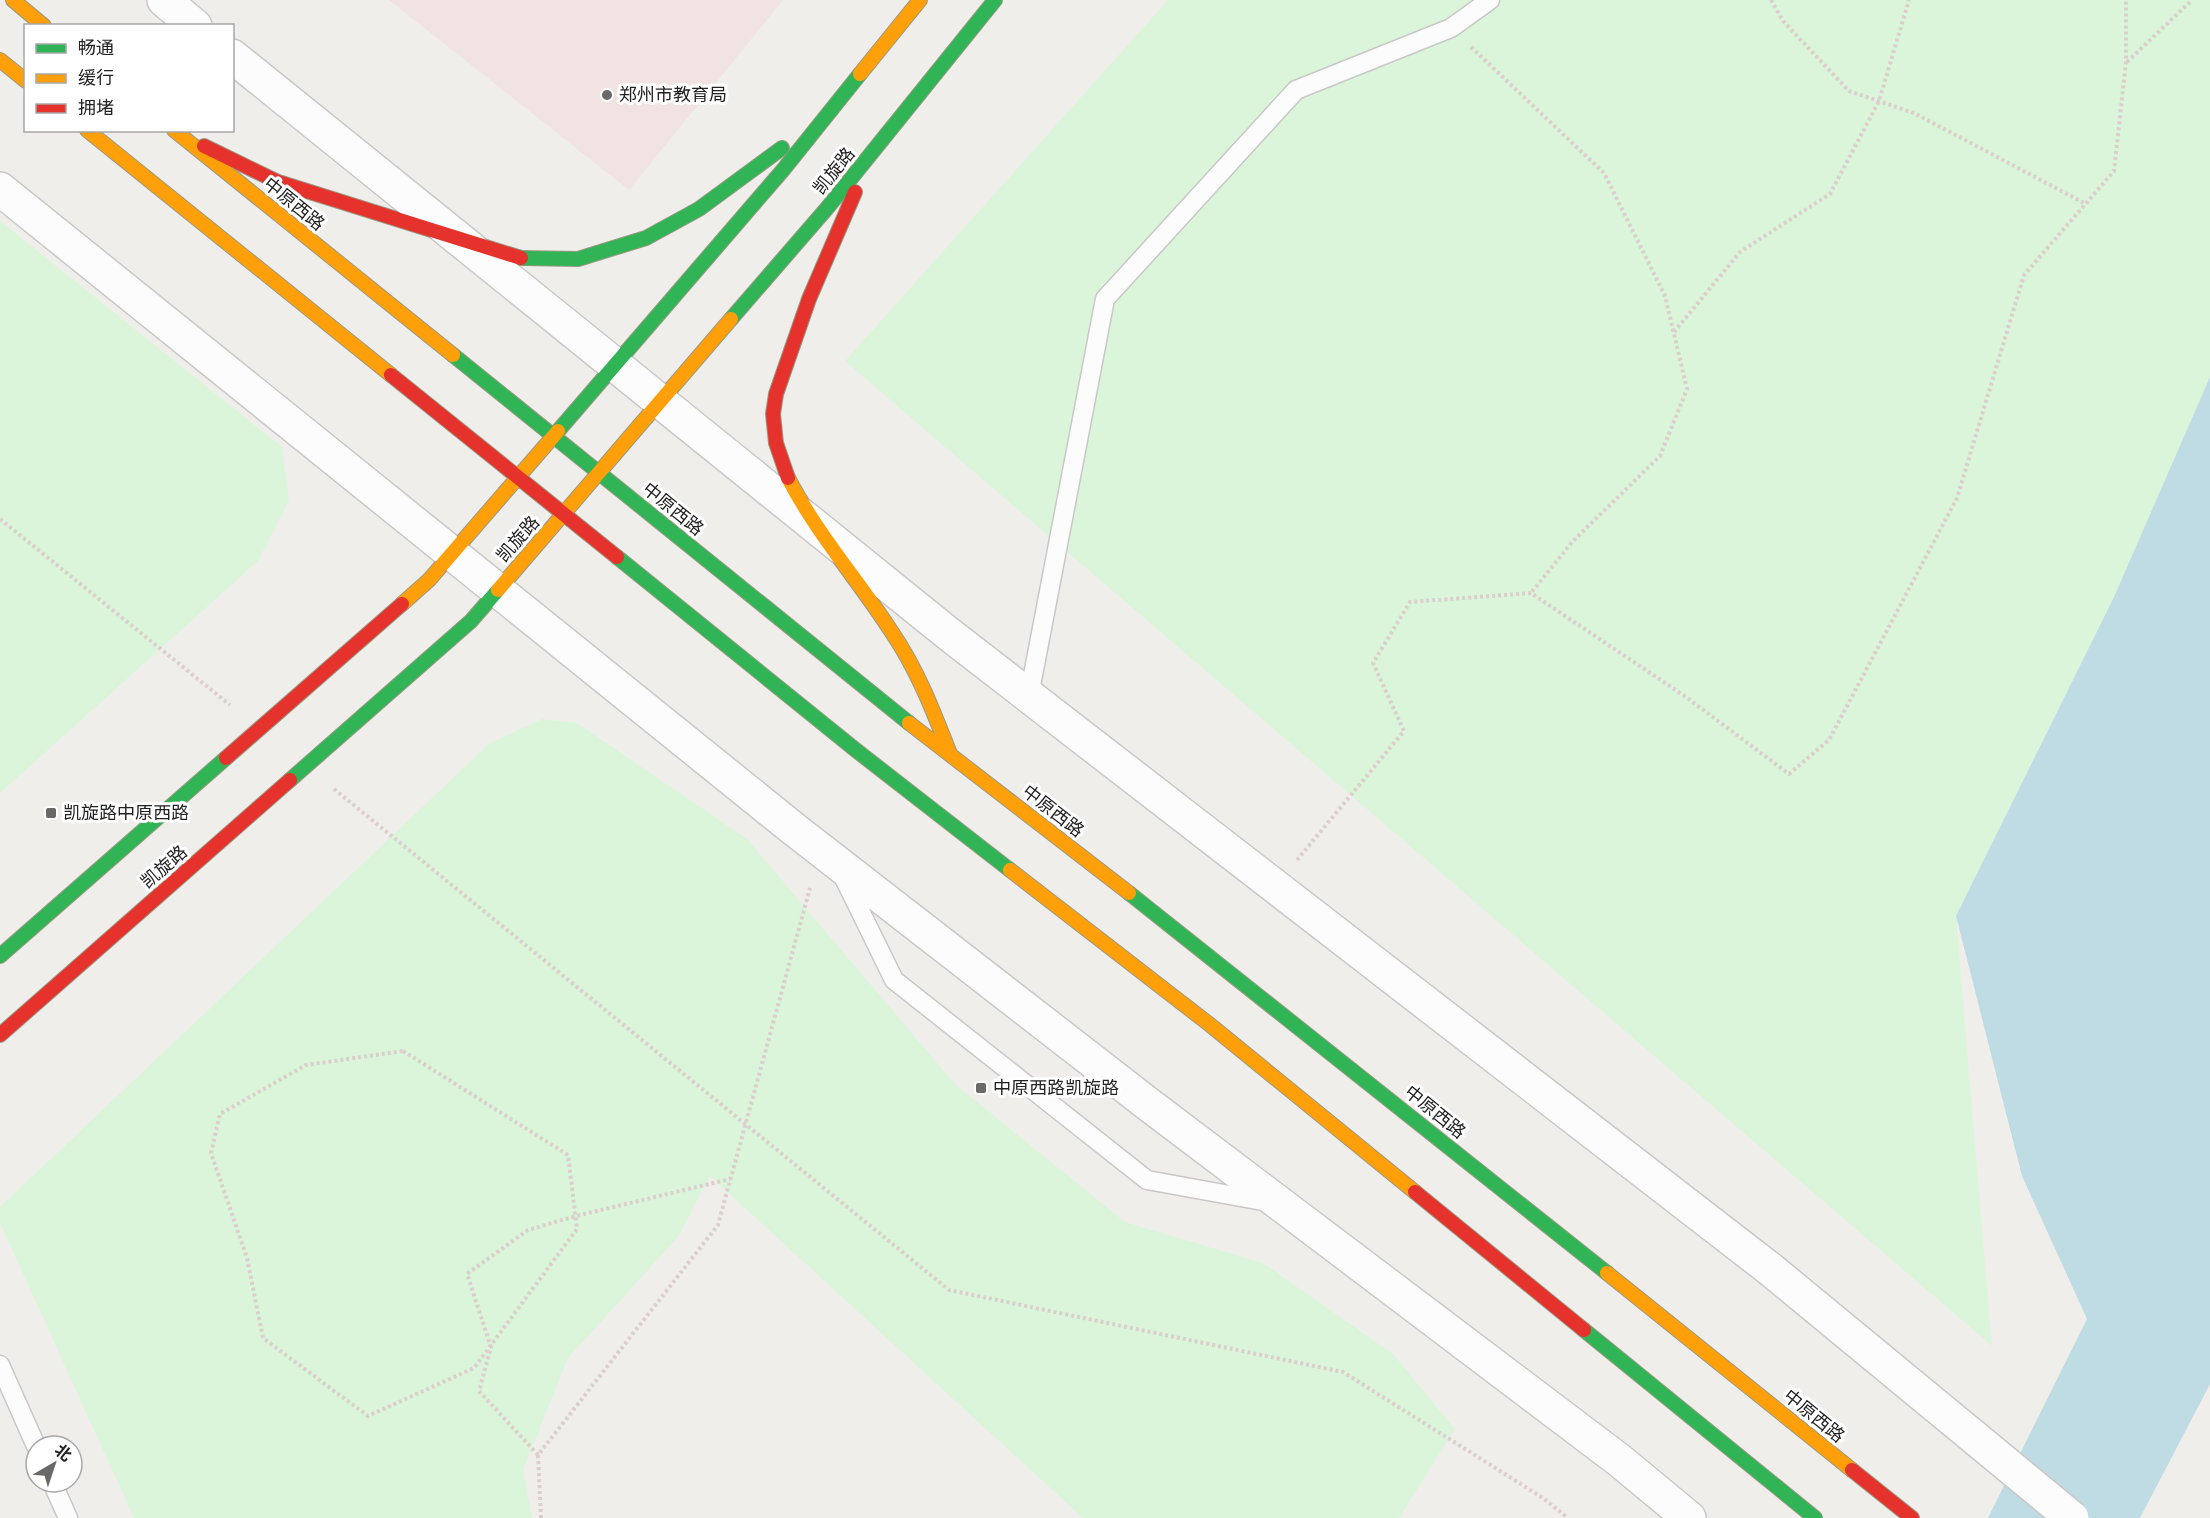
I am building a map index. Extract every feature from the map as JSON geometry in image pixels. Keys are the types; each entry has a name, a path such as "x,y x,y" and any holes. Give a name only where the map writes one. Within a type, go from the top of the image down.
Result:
{"main road":[{"path":"13,0 42,24"},
{"path":"0,956 429,580 831,110 920,0"},
{"name":"凯旋路","path":"0,1035 471,621 875,148 995,0"},
{"path":"0,60 24,79"},
{"path":"176,132 278,182 519,258 578,260 646,238 699,209 831,110"},
{"path":"89,132 857,751 1209,1024 1815,1518"},
{"name":"中原西路","path":"176,132 950,754 1242,980 1912,1518"},
{"path":"875,148 821,266 776,393 773,415 780,456 815,526 895,636 932,709 950,754"}],"street":[{"path":"164,0 193,24"},
{"path":"234,58 1029,696 1770,1269 2072,1518"},
{"path":"0,189 828,856 1619,1460 1689,1518"}],"lane":[{"path":"1029,696 1105,299 1296,90 1451,28 1490,0"},
{"path":"828,856 894,980 1147,1180 1281,1204"},
{"path":"0,1365 31,1434"},
{"path":"57,1494 68,1518"}],"path":[{"path":"1771,0 1783,21 1849,91 1914,113 2086,204"},
{"path":"1674,333 1740,252 1830,194 1879,101 1909,0"},
{"path":"1275,886 1404,731 1373,663 1410,602 1531,593 1686,697 1789,774 1829,740 1957,498 2024,275 2114,171 2126,62 2126,0"},
{"path":"2126,62 2192,0"},
{"path":"1451,28 1604,173 1665,296 1687,389 1660,456 1573,541 1531,593"},
{"path":"0,519 260,729"},
{"path":"306,766 949,1290 1343,1372 1543,1498 1568,1518"},
{"path":"538,1455 717,1225 828,856"},
{"path":"403,1051 568,1155 576,1216 578,1229 474,1368 368,1416 263,1338 247,1258 211,1153 220,1114 306,1065 403,1051"},
{"path":"541,1518 538,1455 479,1391 491,1347 467,1274 528,1230 576,1216 730,1179"}],"shaded area":[{"name":"郑州市教育局","path":"389,0 783,0 629,190"}],"green space":[{"path":"1168,0 2210,0 2210,377 2114,597 1956,916 1992,1346 845,361"},
{"path":"0,221 282,447 289,500 258,561 0,793"},
{"path":"542,719 577,723 747,839 955,1084 1125,1222 1263,1263 1393,1354 1455,1429 1399,1518 1083,1518 710,1176 678,1237 568,1358 523,1470 532,1518 134,1518 0,1223 0,1207 490,743"}],"water":[{"path":"2210,377 2210,1384 2140,1518 1988,1518 2087,1319 2022,1176 1956,916 2114,597"}],"traffic: fast":[{"path":"731,319 828,207 995,0"},
{"path":"558,431 783,170 860,74"},
{"path":"521,258 578,259 646,238 699,209 782,148"},
{"path":"453,355 909,723"},
{"path":"617,557 857,751 1010,870"},
{"path":"290,780 471,621 498,590"},
{"path":"0,956 226,758"},
{"path":"1129,893 1607,1273"},
{"path":"1584,1330 1815,1518"}],"traffic: slow":[{"path":"13,0 42,24"},
{"path":"860,74 920,0"},
{"path":"0,60 24,79"},
{"path":"89,132 391,375"},
{"path":"176,132 453,355"},
{"path":"498,590 731,319"},
{"path":"402,604 429,580 558,431"},
{"path":"788,478 812,519 902,648 925,692 950,754"},
{"path":"909,723 1129,893"},
{"path":"1010,870 1209,1024 1415,1192"},
{"path":"1607,1273 1852,1470"}],"traffic: jam":[{"path":"204,146 278,182 521,258"},
{"path":"788,478 776,443 773,414 776,394 809,299 855,192"},
{"path":"391,375 617,557"},
{"path":"226,758 402,604"},
{"path":"0,1035 290,780"},
{"path":"1415,1192 1584,1330"},
{"path":"1852,1470 1912,1518"}],"place":[{"name":"郑州市教育局","path":"607,95"},
{"name":"凯旋路中原西路","path":"51,813"},
{"name":"中原西路凯旋路","path":"981,1088"}]}
